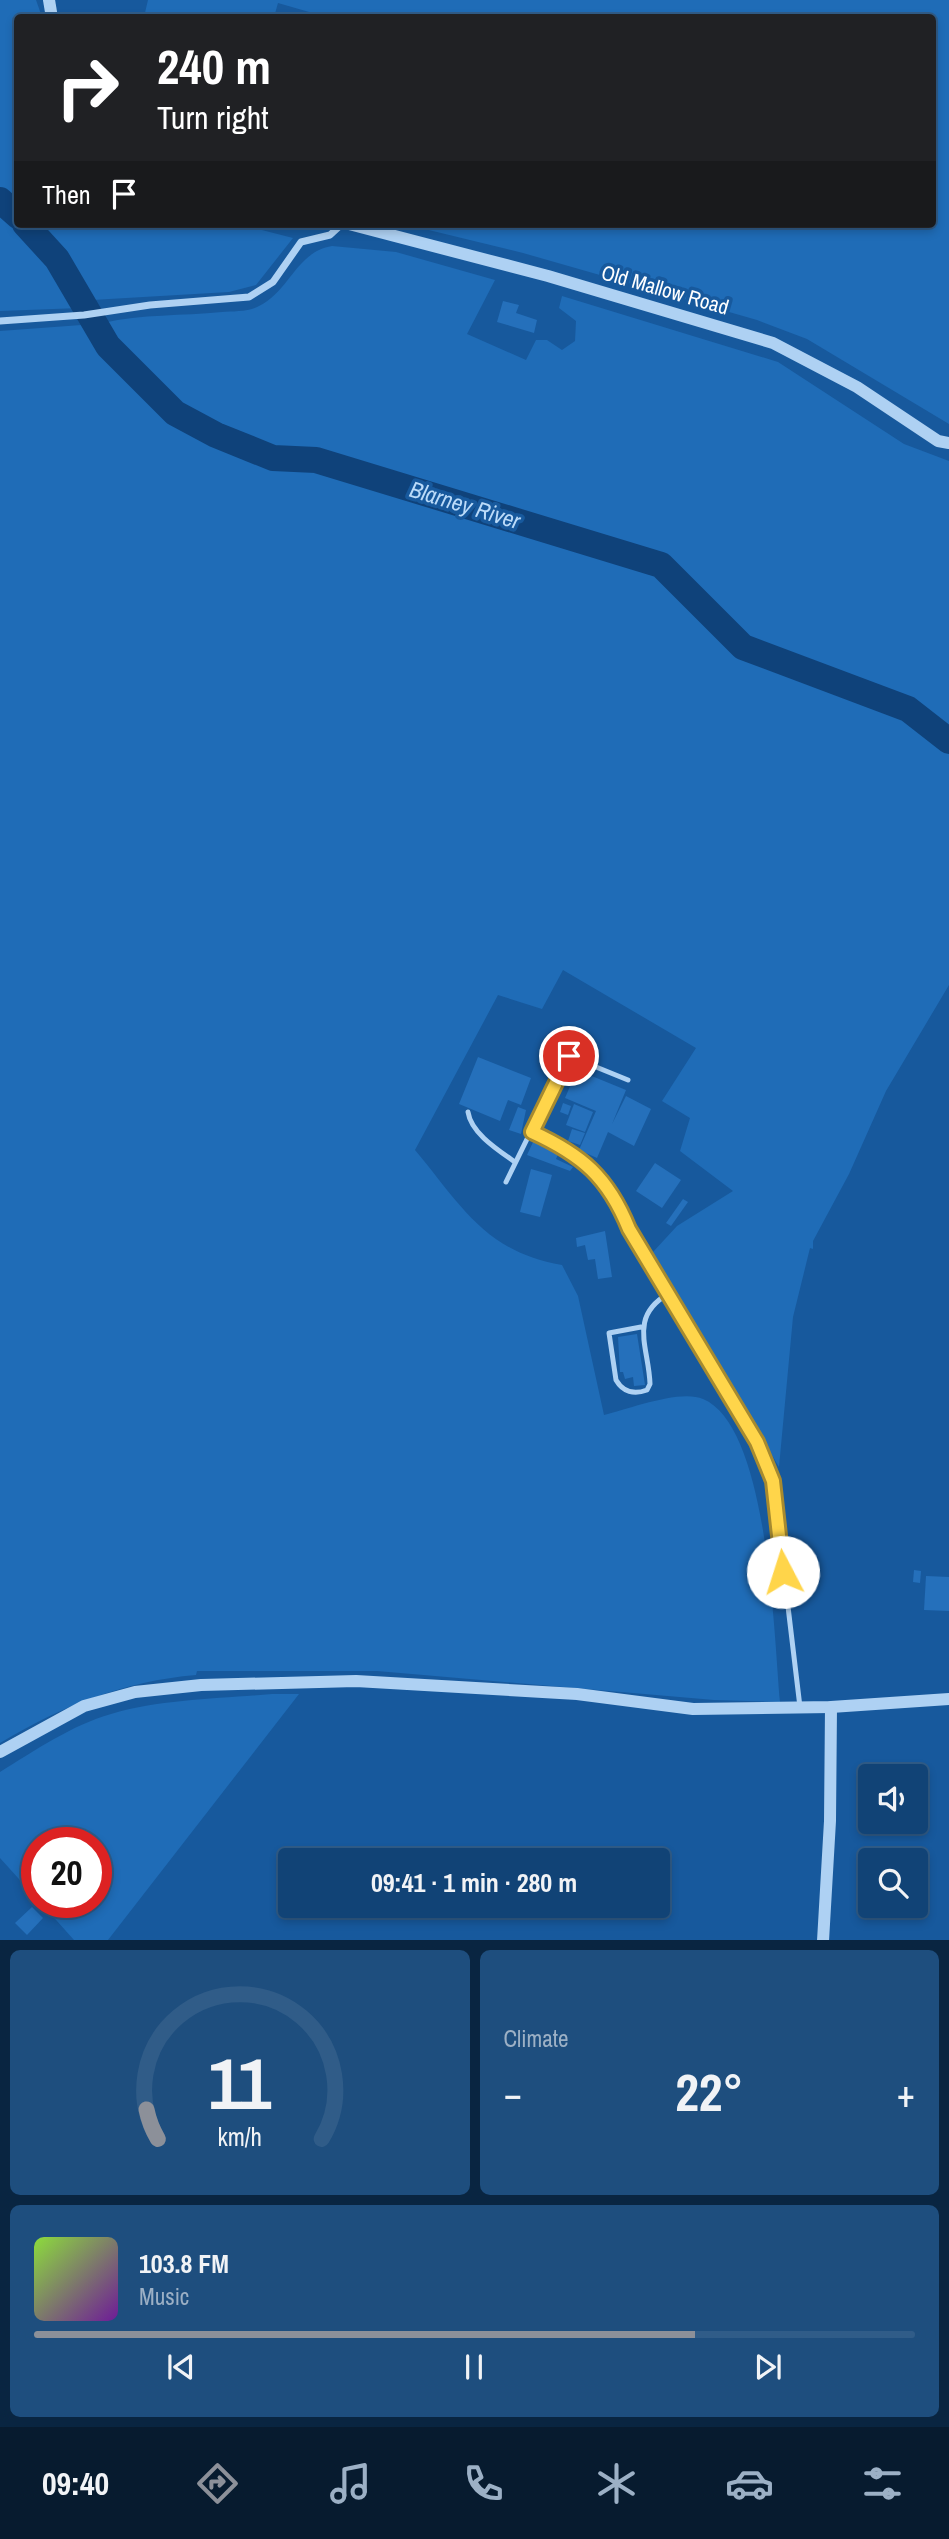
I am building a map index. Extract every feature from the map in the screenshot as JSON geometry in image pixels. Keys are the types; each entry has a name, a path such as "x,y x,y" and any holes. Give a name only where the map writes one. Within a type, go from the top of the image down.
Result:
{"street":[{"path":"0,321 249,297 273,282 301,242 330,234 337,228"},
{"name":"Old Mallow Road","path":"364,228 548,276 774,342 857,387 938,440 949,443"},
{"path":"0,1752 84,1706 135,1692 201,1685 356,1681 577,1694 693,1709 831,1707 949,1699"},
{"path":"823,1940 830,1821 831,1707"}],"lane":[{"path":"506,1182 580,1031"},
{"path":"569,1056 628,1080"},
{"path":"468,1112 470,1121 480,1132 515,1162"},
{"path":"532,1132 560,1145 590,1166 618,1201 629,1229 757,1442 773,1481 800,1707"},
{"path":"641,1327 609,1333 616,1380 620,1387 633,1393 647,1390 650,1384 641,1327 656,1301 668,1294"}],"shaded area":[{"path":"0,0 36,0 41,14 14,14 14,228 254,228 293,238 256,285 229,292 92,300 84,286 67,284 80,308 0,311"},
{"path":"148,0 949,0 949,424 807,339 757,320 523,253 420,228 936,228 936,14 316,14 278,3 275,14 145,14"},
{"path":"332,246 396,252 495,280 467,334 526,360 536,340 547,340 562,350 575,341 576,321 559,308 562,296 778,362 904,444 949,461 949,735 912,704 744,644 684,586 681,594 734,647 906,715 949,750 949,985 886,1091 849,1174 813,1241 813,1249 810,1248 793,1317 779,1467 653,1252 677,1226 733,1191 680,1151 690,1118 662,1101 696,1048 563,970 542,1009 498,995 415,1150 461,1207 494,1237 535,1259 562,1265 578,1296 604,1415 681,1396 703,1399 725,1417 742,1449 755,1490 770,1585 780,1702 714,1700 377,1671 197,1671 196,1675 144,1683 94,1697 0,1743 0,331 95,324 111,349 150,390 220,435 272,458 269,451 221,430 176,400 136,364 103,323 132,318 255,308 270,299 310,256"},
{"path":"299,1694 108,1940 74,1940 54,1918 112,1918 112,1827 21,1827 21,1881 0,1858 0,1772 40,1747 96,1719 130,1709 170,1702"}],"building":[{"path":"503,301 519,305 516,313 537,320 534,333 497,322"},
{"path":"478,1057 531,1078 521,1105 508,1100 500,1121 459,1104"},
{"path":"577,1070 626,1090 612,1124 626,1096 651,1109 634,1146 608,1132 597,1158 579,1150 596,1111 565,1098"},
{"path":"563,1103 571,1106 568,1115 560,1112"},
{"path":"574,1104 593,1112 585,1132 566,1125"},
{"path":"518,1107 526,1110 521,1134 509,1130"},
{"path":"572,1129 585,1133 580,1145 568,1141"},
{"path":"534,1140 559,1152 556,1159 573,1167 570,1171 527,1155"},
{"path":"655,1163 681,1180 662,1208 636,1191"},
{"path":"531,1169 552,1175 540,1217 520,1212"},
{"path":"683,1199 688,1202 671,1226 666,1223"},
{"path":"605,1231 612,1277 598,1279 595,1259 588,1260 585,1245 577,1247 576,1238"},
{"path":"637,1334 645,1385 634,1386 633,1377 625,1379 623,1372 620,1372 618,1337"},
{"path":"914,1570 921,1571 920,1583 913,1582"},
{"path":"926,1576 949,1577 949,1611 924,1610"},
{"path":"21,1917 43,1918 27,1935 15,1923"}],"waterway":[{"name":"Blarney River","path":"0,200 14,212"},
{"name":"Blarney River","path":"29,228 57,259 108,346 175,413 216,435 273,458 316,460 661,565 743,647 908,709 949,741"}],"route":[{"path":"569,1056 532,1132 560,1145 590,1166 618,1201 629,1229 757,1442 773,1481 783,1572"}]}
